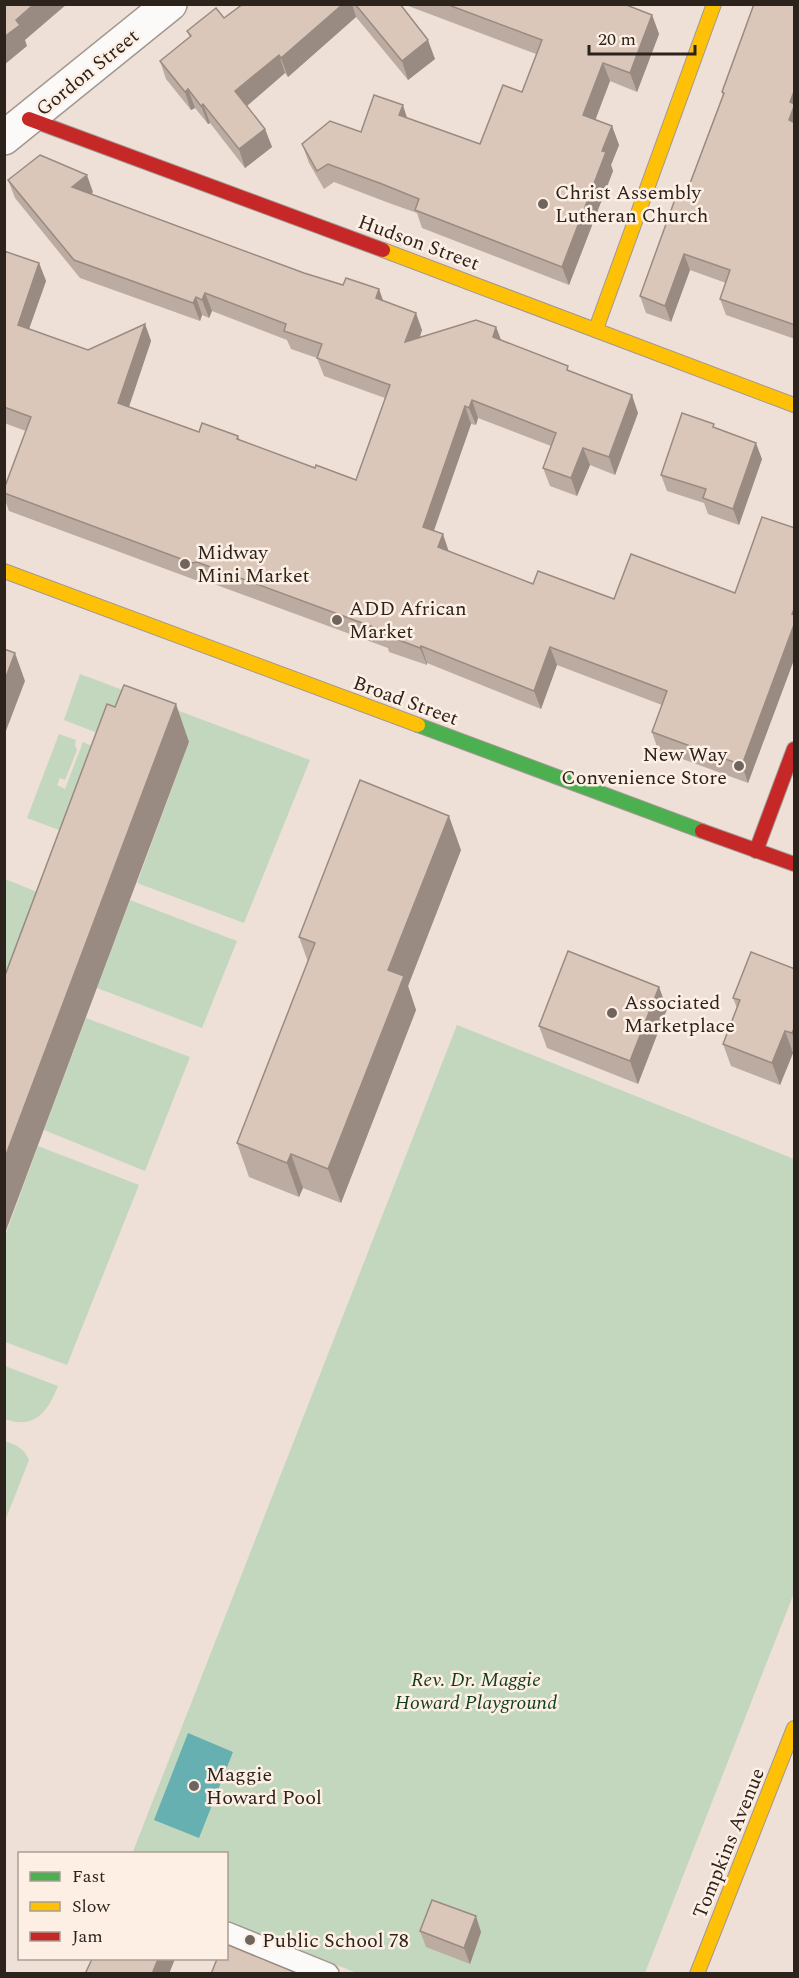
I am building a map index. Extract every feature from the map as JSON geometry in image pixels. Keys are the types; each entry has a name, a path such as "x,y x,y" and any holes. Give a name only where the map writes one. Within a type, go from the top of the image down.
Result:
{"street":[{"name":"Gordon Street","path":"17,129 170,4"},
{"path":"596,329 714,4"},
{"name":"Hudson Street","path":"17,129 596,329 795,405"},
{"name":"Broad Street","path":"4,571 795,864"},
{"path":"756,851 795,749"},
{"name":"Tompkins Avenue","path":"697,1974 795,1728"}],"lane":[{"path":"228,1933 328,1974"}],"green space":[{"path":"80,674 310,760 244,923 137,883 189,742 121,742 64,720"},
{"path":"59,734 76,740 77,750 65,780 60,778 57,785 65,789 83,742 99,749 67,833 27,818"},
{"path":"5,879 52,898 5,1055"},
{"path":"130,900 237,941 202,1028 97,988"},
{"path":"86,1018 190,1057 145,1171 44,1130"},
{"name":"Rev. Dr. Maggie Howard Playground","path":"457,1025 794,1159 794,1593 645,1973 357,1973 228,1922 228,1852 133,1852"},
{"path":"38,1146 139,1185 67,1365 5,1342 5,1236"},
{"path":"5,1366 58,1386 50,1403 39,1416 25,1422 5,1419"},
{"path":"5,1441 19,1447 29,1460 5,1521"}],"water":[{"name":"Maggie Howard Pool","path":"188,1733 233,1752 199,1838 154,1820"}],"building":[{"path":"4,4 34,4 16,20 20,25 4,37"},
{"path":"243,4 343,4 281,58 279,55 235,91 265,129 239,149 203,104 201,106 188,89 185,92 160,61 191,36 187,31 216,8 224,18"},
{"path":"355,4 400,4 428,40 402,61"},
{"path":"446,4 624,4 652,15 630,73 603,63 583,115 612,126 602,151 606,152 562,267 415,210 419,199 382,184 328,164 317,171 302,144 330,121 361,132 374,95 403,105 399,115 480,144 503,85 522,92 542,40"},
{"path":"754,4 795,4 795,89 790,102 795,104 789,120 795,123 795,325 720,299 730,270 684,254 665,306 640,296 678,191 686,194"},
{"path":"40,155 87,175 72,187 304,273 343,285 346,278 379,289 376,298 416,313 405,342 476,320 496,327 493,337 568,366 567,370 632,395 609,457 583,448 571,478 543,468 556,433 472,400 469,408 465,406 423,527 443,534 438,547 533,584 538,571 614,599 631,554 735,593 762,517 795,528 795,607 792,614 795,615 795,622 742,765 652,732 667,691 550,647 534,691 421,646 420,648 383,634 384,631 4,493 31,417 4,407 4,251 39,263 18,325 88,350 145,324 118,403 199,432 202,423 238,436 237,439 315,468 316,465 356,480 390,385 317,358 322,344 284,331 286,324 205,293 202,300 196,297 193,303 74,260 8,180"},
{"path":"682,413 714,424 713,427 756,443 733,509 703,498 706,489 661,475"},
{"path":"4,649 15,653 4,682"},
{"path":"124,685 176,704 4,1160 4,978 107,704 115,707"},
{"path":"360,780 449,816 388,970 404,976 328,1169 291,1154 287,1163 237,1143 315,943 299,937"},
{"path":"568,951 659,987 630,1061 539,1026"},
{"path":"751,952 795,969 795,1026 792,1033 785,1031 772,1063 723,1044 740,1000 733,998"},
{"path":"432,1900 476,1916 464,1948 420,1931"},
{"path":"228,1945 299,1974 211,1974 217,1960 228,1960"},
{"path":"92,1960 158,1960 152,1974 85,1974"}],"traffic: fast":[{"path":"418,725 702,831"}],"traffic: slow":[{"path":"596,329 714,4"},
{"path":"383,250 794,405"},
{"path":"4,571 418,725"},
{"path":"697,1974 794,1728"}],"traffic: jam":[{"path":"29,119 383,250"},
{"path":"756,851 794,749"},
{"path":"702,831 794,864"}],"place":[{"name":"Christ Assembly Lutheran Church","path":"543,204"},
{"name":"Midway Mini Market","path":"185,564"},
{"name":"ADD African Market","path":"337,620"},
{"name":"New Way Convenience Store","path":"739,766"},
{"name":"Associated Marketplace","path":"612,1013"},
{"name":"Maggie Howard Pool","path":"194,1786"},
{"name":"Public School 78","path":"250,1940"}]}
